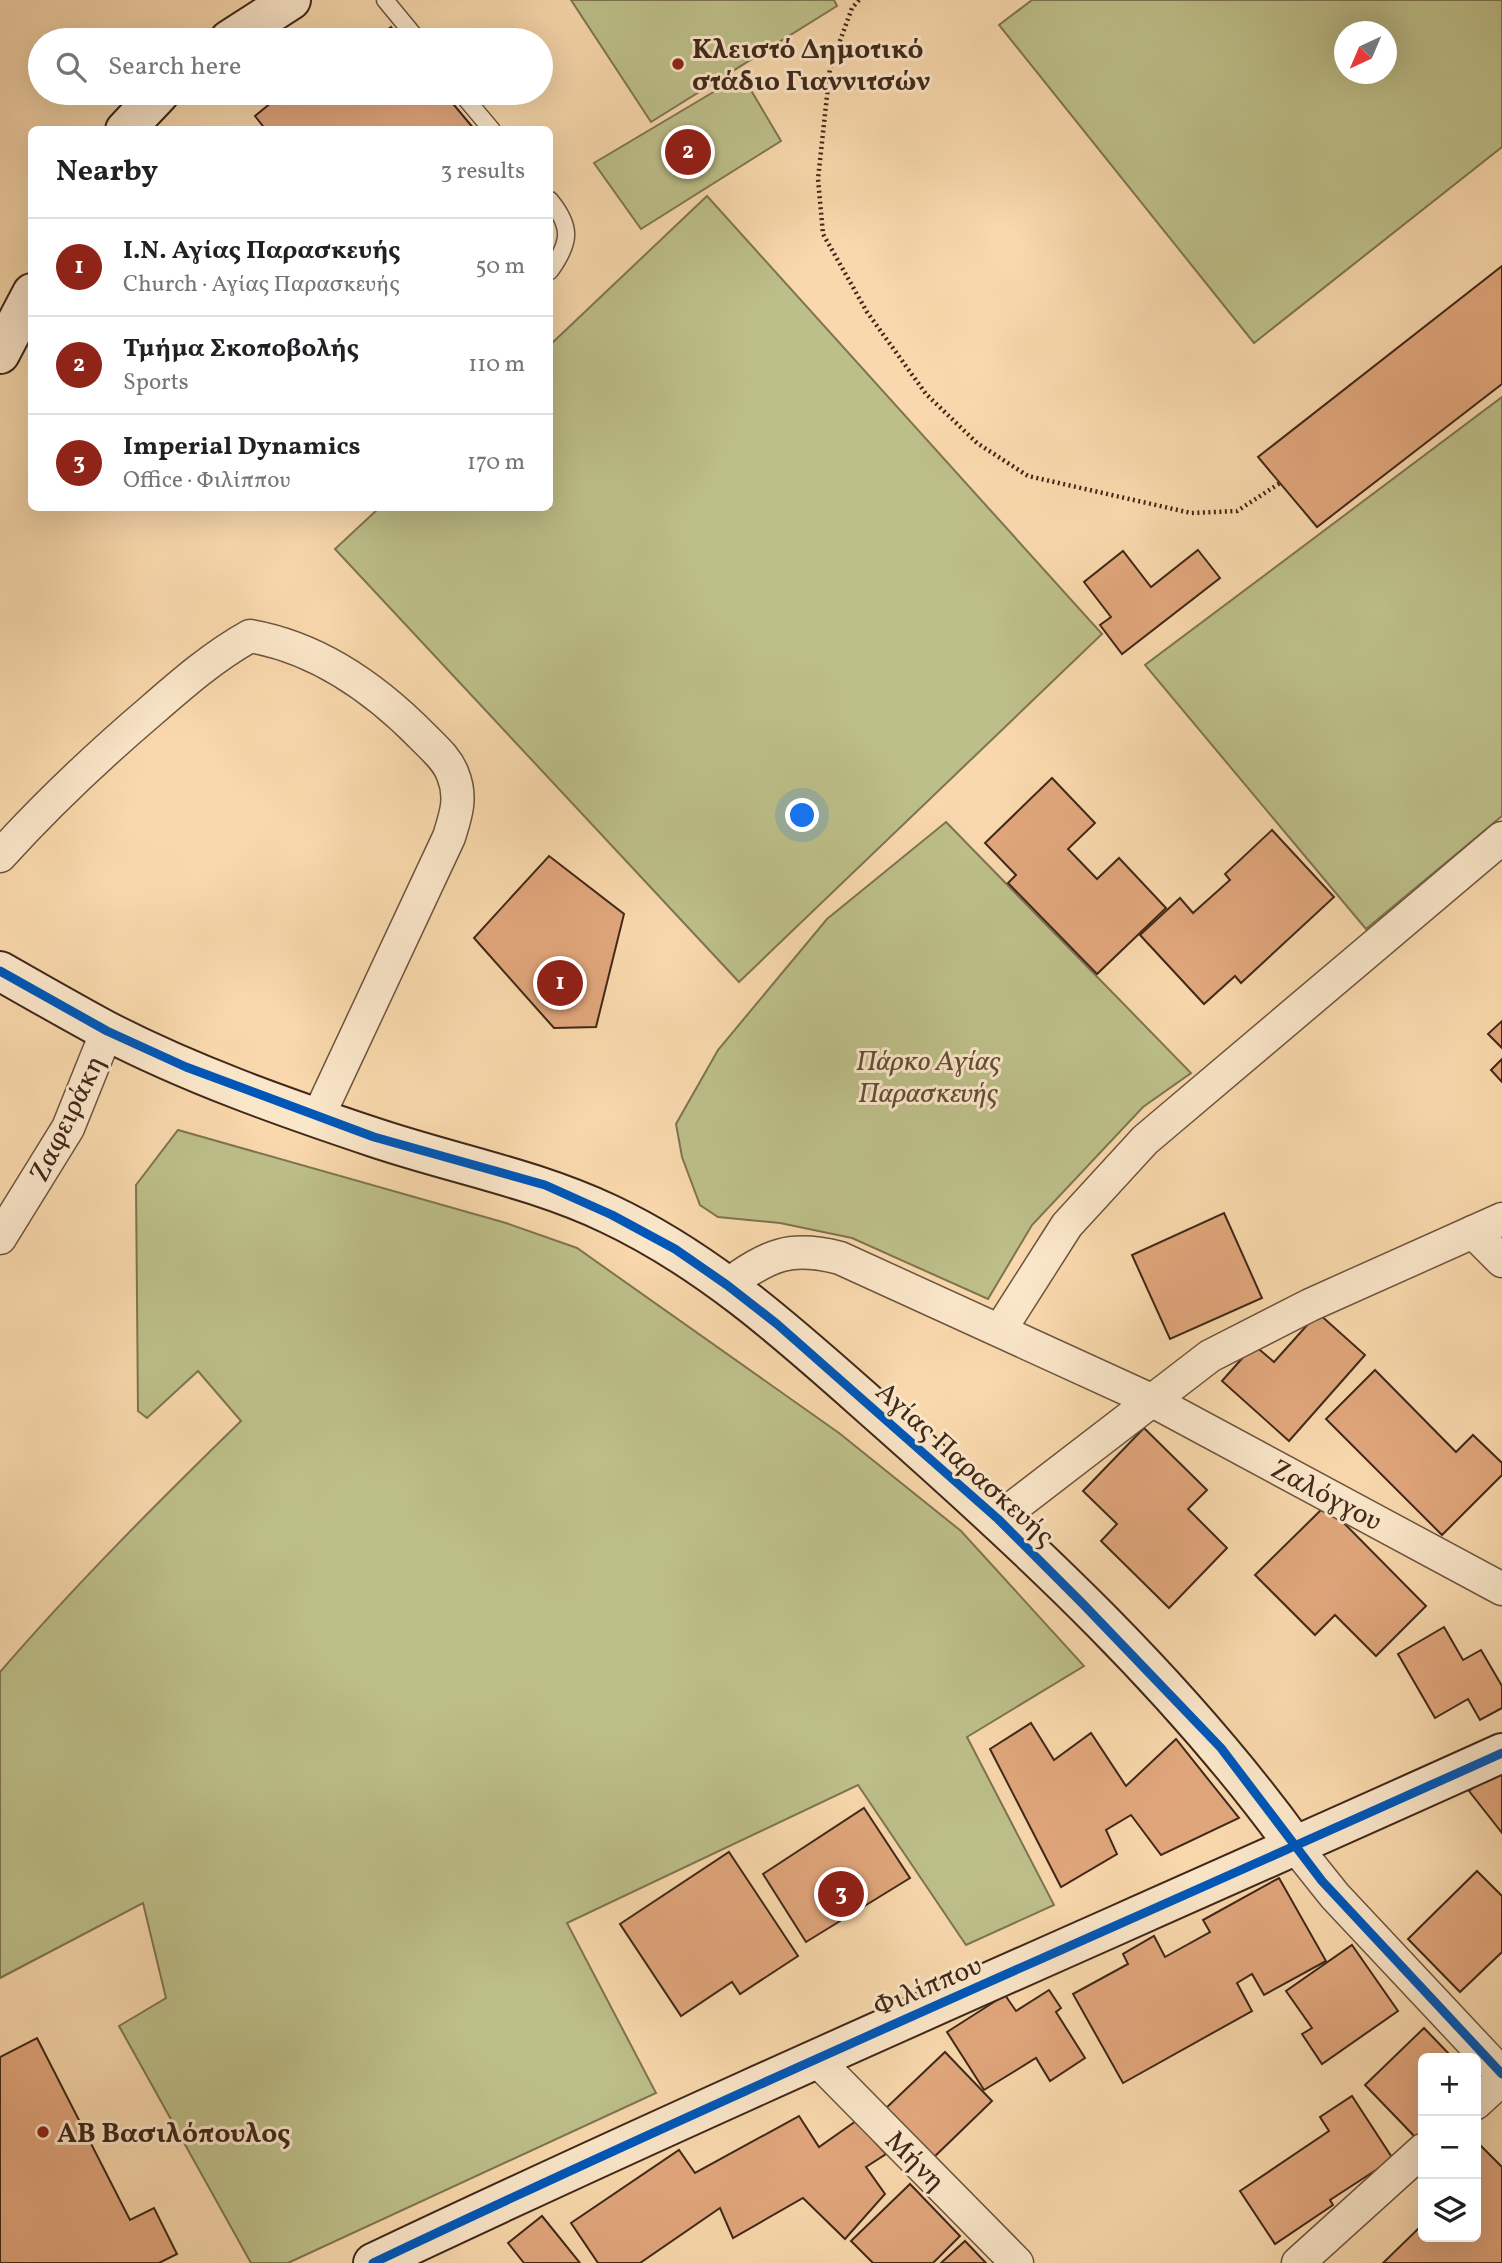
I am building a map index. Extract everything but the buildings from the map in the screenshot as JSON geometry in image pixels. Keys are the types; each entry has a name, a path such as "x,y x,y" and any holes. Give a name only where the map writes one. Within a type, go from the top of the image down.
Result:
{"street":[{"path":"248,28 291,0"},
{"path":"129,126 149,105"},
{"path":"0,354 28,301"},
{"path":"0,856 83,768 189,678 225,650 250,636 302,650 367,685 391,704 438,752 453,772 458,793 458,811 449,837 318,1117"},
{"path":"1000,1329 1067,1225 1145,1140 1502,838"},
{"name":"Αγίας Παρασκευής","path":"0,971 107,1031 186,1067 318,1117 451,1161 544,1185 643,1232 727,1284 777,1324 998,1519 1221,1748 1296,1846"},
{"name":"Ζαφειράκη","path":"0,1238 68,1128 107,1031"},
{"path":"998,1519 1210,1356 1310,1304 1502,1219"},
{"path":"1473,1232 1502,1261"},
{"name":"Ζαλόγγου","path":"727,1284 753,1266 786,1253 810,1250 840,1258 1151,1400 1502,1589"},
{"name":"Φιλίππου","path":"373,2263 432,2251 815,2058 1502,1753"},
{"path":"1296,1846 1328,1889 1502,2077 1481,2098"},
{"name":"Μήνη","path":"815,2058 1017,2263"},
{"path":"1298,2263 1418,2155"}],"lane":[{"path":"385,0 408,28"},
{"path":"471,105 489,126"},
{"path":"553,204 565,218 567,230 565,244 553,266"}],"path":[{"path":"859,0 852,8 830,68 818,179 823,234 867,312 926,394 978,443 1028,476 1191,513 1237,511 1280,484"}],"green space":[{"name":"Κλειστό Δημοτικό στάδιο Γιαννιτσών","path":"571,0 834,0 837,6 651,122"},
{"path":"1032,0 1502,0 1502,147 1254,343 999,25"},
{"path":"742,75 781,141 641,229 594,163"},
{"path":"707,196 1102,634 739,982 335,549 376,511 553,511 553,342"},
{"path":"1502,397 1502,816 1366,929 1145,665"},
{"name":"Πάρκο Αγίας Παρασκευής","path":"946,822 1191,1073 1143,1107 1032,1225 988,1299 852,1238 780,1223 718,1217 700,1205 682,1157 676,1124 718,1050 827,919"},
{"path":"178,1130 506,1223 577,1248 839,1433 961,1531 1084,1666 967,1737 1054,1905 966,1945 858,1785 567,1923 656,2093 288,2263 251,2263 119,2026 166,1998 143,1903 0,1978 0,1672 118,1544 241,1421 198,1371 147,1418 138,1411 136,1185"}],"cycle path":[{"path":"0,971 107,1031 186,1067 374,1137 545,1185 612,1215 675,1249 727,1285 777,1324 998,1519 1082,1603 1221,1748 1322,1881 1502,2074"},
{"path":"373,2263 795,2069 1502,1753"}],"place":[{"name":"Κλειστό Δημοτικό στάδιο Γιαννιτσών","path":"678,64"},
{"name":"Τμήμα Σκοποβολής","path":"688,152"},
{"name":"Ι.Ν. Αγίας Παρασκευής","path":"560,983"},
{"name":"Imperial Dynamics","path":"841,1894"},
{"name":"ΑΒ Βασιλόπουλος","path":"43,2132"}]}
